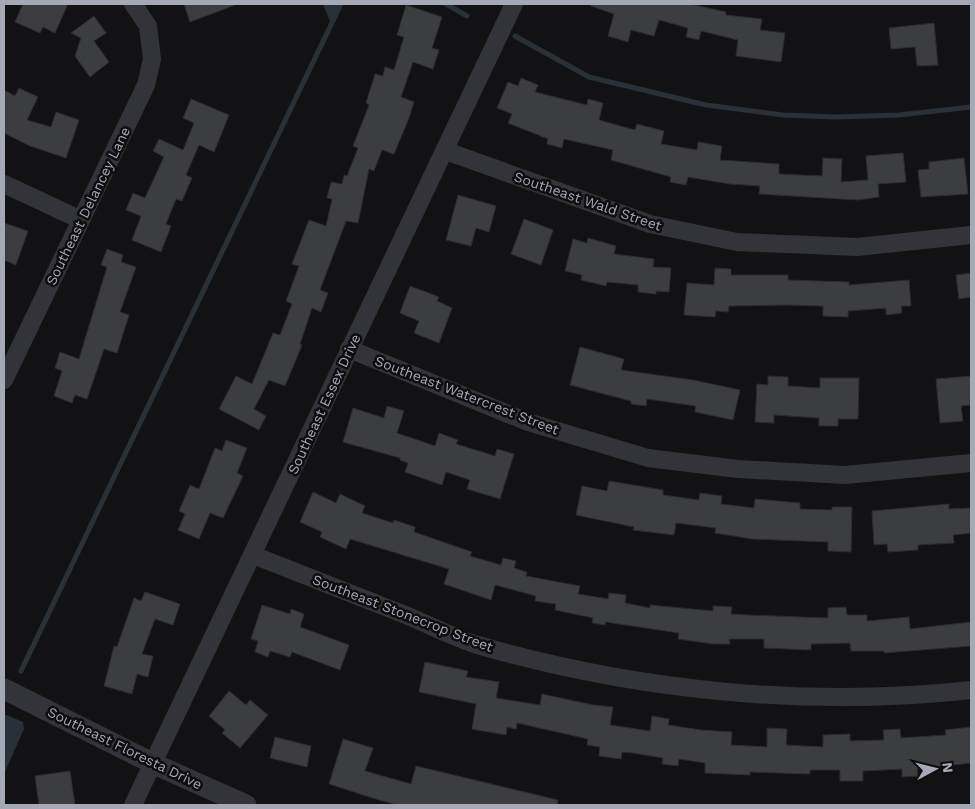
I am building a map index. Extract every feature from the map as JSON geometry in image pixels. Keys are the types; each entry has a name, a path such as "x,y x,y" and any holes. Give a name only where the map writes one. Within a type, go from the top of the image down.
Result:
{"street":[{"name":"Southeast Delancey Lane","path":"4,380 146,85 152,59 148,26 134,4"},
{"name":"Southeast Essex Drive","path":"134,805 349,349 446,151 514,4"},
{"name":"Southeast Wald Street","path":"446,151 650,224 737,242 857,247 971,236"},
{"path":"4,184 81,220"},
{"name":"Southeast Watercrest Street","path":"349,349 528,422 648,458 738,469 845,475 971,464"},
{"name":"Southeast Stonecrop Street","path":"253,554 480,645 584,671 715,690 801,696 911,696 971,690"},
{"name":"Southeast Floresta Drive","path":"4,689 154,764 246,805"}],"shaded area":[{"path":"323,4 341,4 331,24"},
{"path":"4,714 23,722 24,729 4,774"}],"building":[{"path":"23,4 68,4 55,33 43,27 40,33 15,22"},
{"path":"184,4 235,4 235,5 190,22"},
{"path":"591,4 690,4 726,12 726,15 762,19 760,30 785,33 781,62 736,56 738,40 701,31 699,40 686,37 688,28 659,20 654,36 631,30 628,42 608,36 614,14 591,6"},
{"path":"406,5 442,17 432,48 439,50 433,69 413,62 401,97 414,102 394,154 382,150 374,171 369,169 358,223 346,221 320,290 328,293 321,312 312,308 300,344 302,345 285,386 269,380 254,409 266,416 259,430 219,409 236,376 252,384 273,333 280,335 292,304 286,301 299,266 292,264 309,220 326,226 332,199 327,198 331,182 342,184 344,175 347,176 358,148 353,146 369,105 366,103 375,74 383,76 385,67 394,70 404,37 397,35"},
{"path":"94,16 106,33 94,41 109,62 90,77 75,56 81,38 71,33"},
{"path":"934,23 938,65 917,66 915,47 891,49 889,28"},
{"path":"521,78 538,85 535,92 587,105 588,99 603,103 599,120 635,130 637,124 664,131 661,144 697,150 698,142 722,146 720,160 779,164 779,174 822,176 823,158 842,159 841,182 868,180 866,156 903,153 906,182 878,184 879,197 858,200 759,194 760,186 730,184 688,177 686,185 670,182 671,177 611,160 613,150 564,139 562,148 547,144 548,139 508,123 512,114 497,108 508,82 518,86"},
{"path":"19,88 38,97 27,120 51,127 56,112 79,120 66,158 30,146 4,133 4,90 15,96"},
{"path":"191,99 229,115 214,152 199,145 186,175 192,178 182,201 176,199 166,224 171,226 161,252 132,240 141,216 126,210 133,193 145,198 164,157 153,151 159,139 183,150 194,123 183,118"},
{"path":"964,158 968,194 921,197 918,170 929,169 929,162"},
{"path":"458,195 496,206 489,232 476,228 471,246 446,240"},
{"path":"524,219 553,230 541,265 511,254"},
{"path":"4,223 28,231 16,265 4,260"},
{"path":"588,238 616,246 614,254 654,259 653,267 671,268 669,292 656,291 656,294 638,292 638,285 607,282 606,286 581,280 582,275 565,271 573,239 587,243"},
{"path":"107,249 123,255 121,262 136,267 120,312 129,315 117,353 104,349 87,399 75,395 72,403 54,396 62,371 55,368 60,352 79,359 107,267 101,265"},
{"path":"715,268 731,269 731,275 788,275 788,280 849,282 849,285 909,280 911,306 901,306 902,313 886,315 886,308 848,311 848,317 823,316 823,306 788,305 729,306 728,312 716,311 715,317 684,315 687,283 714,285"},
{"path":"971,273 971,297 959,299 956,275"},
{"path":"410,286 439,297 437,301 452,308 439,343 414,333 419,321 400,313"},
{"path":"580,347 624,359 621,370 693,380 740,390 733,420 695,412 696,406 647,399 646,406 631,404 631,401 570,385"},
{"path":"768,376 788,377 788,386 820,388 820,378 859,378 858,419 838,419 838,426 819,426 819,418 774,415 774,423 755,422 757,384 768,385"},
{"path":"971,376 971,405 961,406 963,421 940,423 936,379"},
{"path":"387,406 404,411 397,433 435,446 439,433 458,440 456,444 495,456 497,449 514,454 500,499 467,489 470,480 446,472 442,485 405,472 408,463 400,460 400,458 343,442 353,408 384,418"},
{"path":"226,440 247,448 237,473 243,476 223,518 210,513 199,539 178,530 185,514 179,511 190,485 199,489 215,448 222,451"},
{"path":"609,481 663,490 663,495 699,500 700,493 722,496 721,504 754,508 755,499 800,503 800,509 832,510 832,507 852,507 851,552 828,551 828,542 752,539 715,533 716,528 676,523 674,535 633,530 634,527 576,515 582,486 607,491"},
{"path":"313,492 336,503 340,494 365,506 362,513 393,523 394,520 415,527 414,532 472,552 470,556 501,565 503,558 516,561 514,568 527,572 526,576 580,586 578,594 608,599 609,593 626,595 625,603 650,608 650,605 713,611 713,606 732,607 731,614 748,615 828,618 828,608 846,607 847,615 867,615 867,621 909,617 910,629 971,622 971,646 884,653 884,651 851,651 850,643 811,644 811,650 764,648 764,639 729,639 730,644 713,644 678,639 679,633 606,622 605,625 592,623 593,618 555,610 556,604 535,601 536,596 495,585 491,600 444,584 449,569 350,539 346,549 320,537 322,532 300,522"},
{"path":"949,504 949,509 971,508 971,533 953,535 954,543 918,545 918,550 888,552 887,544 874,545 872,511"},
{"path":"145,592 180,604 173,625 155,619 142,654 153,656 148,677 137,674 132,694 104,686 114,646 117,647 134,598 141,601"},
{"path":"262,605 290,614 291,609 304,614 300,627 349,645 340,670 292,652 290,657 270,651 268,657 255,652 258,641 251,639"},
{"path":"425,662 468,671 466,677 499,682 496,698 540,705 542,694 593,705 613,707 610,725 650,731 652,716 669,719 668,725 732,732 731,745 767,747 767,728 787,729 786,745 823,747 823,735 850,734 850,741 884,740 883,730 900,729 901,738 946,735 945,730 971,727 971,763 917,769 918,776 902,777 902,769 863,771 863,781 840,781 840,770 810,770 810,774 750,772 750,775 705,773 705,763 679,759 678,766 662,764 663,758 622,752 621,759 599,756 600,747 587,745 588,739 517,723 516,729 507,727 506,735 472,729 476,704 419,692"},
{"path":"229,691 246,705 250,700 268,715 240,748 222,733 225,730 209,716"},
{"path":"275,737 311,746 307,767 270,758"},
{"path":"343,739 373,748 365,771 411,784 416,766 558,800 557,805 398,805 379,800 329,784"},
{"path":"70,771 75,805 39,805 35,776"}],"waterway":[{"path":"21,671 341,4"},
{"path":"446,4 467,16"},
{"path":"515,36 589,77 706,105 783,115 836,117 899,115 971,107"}]}
